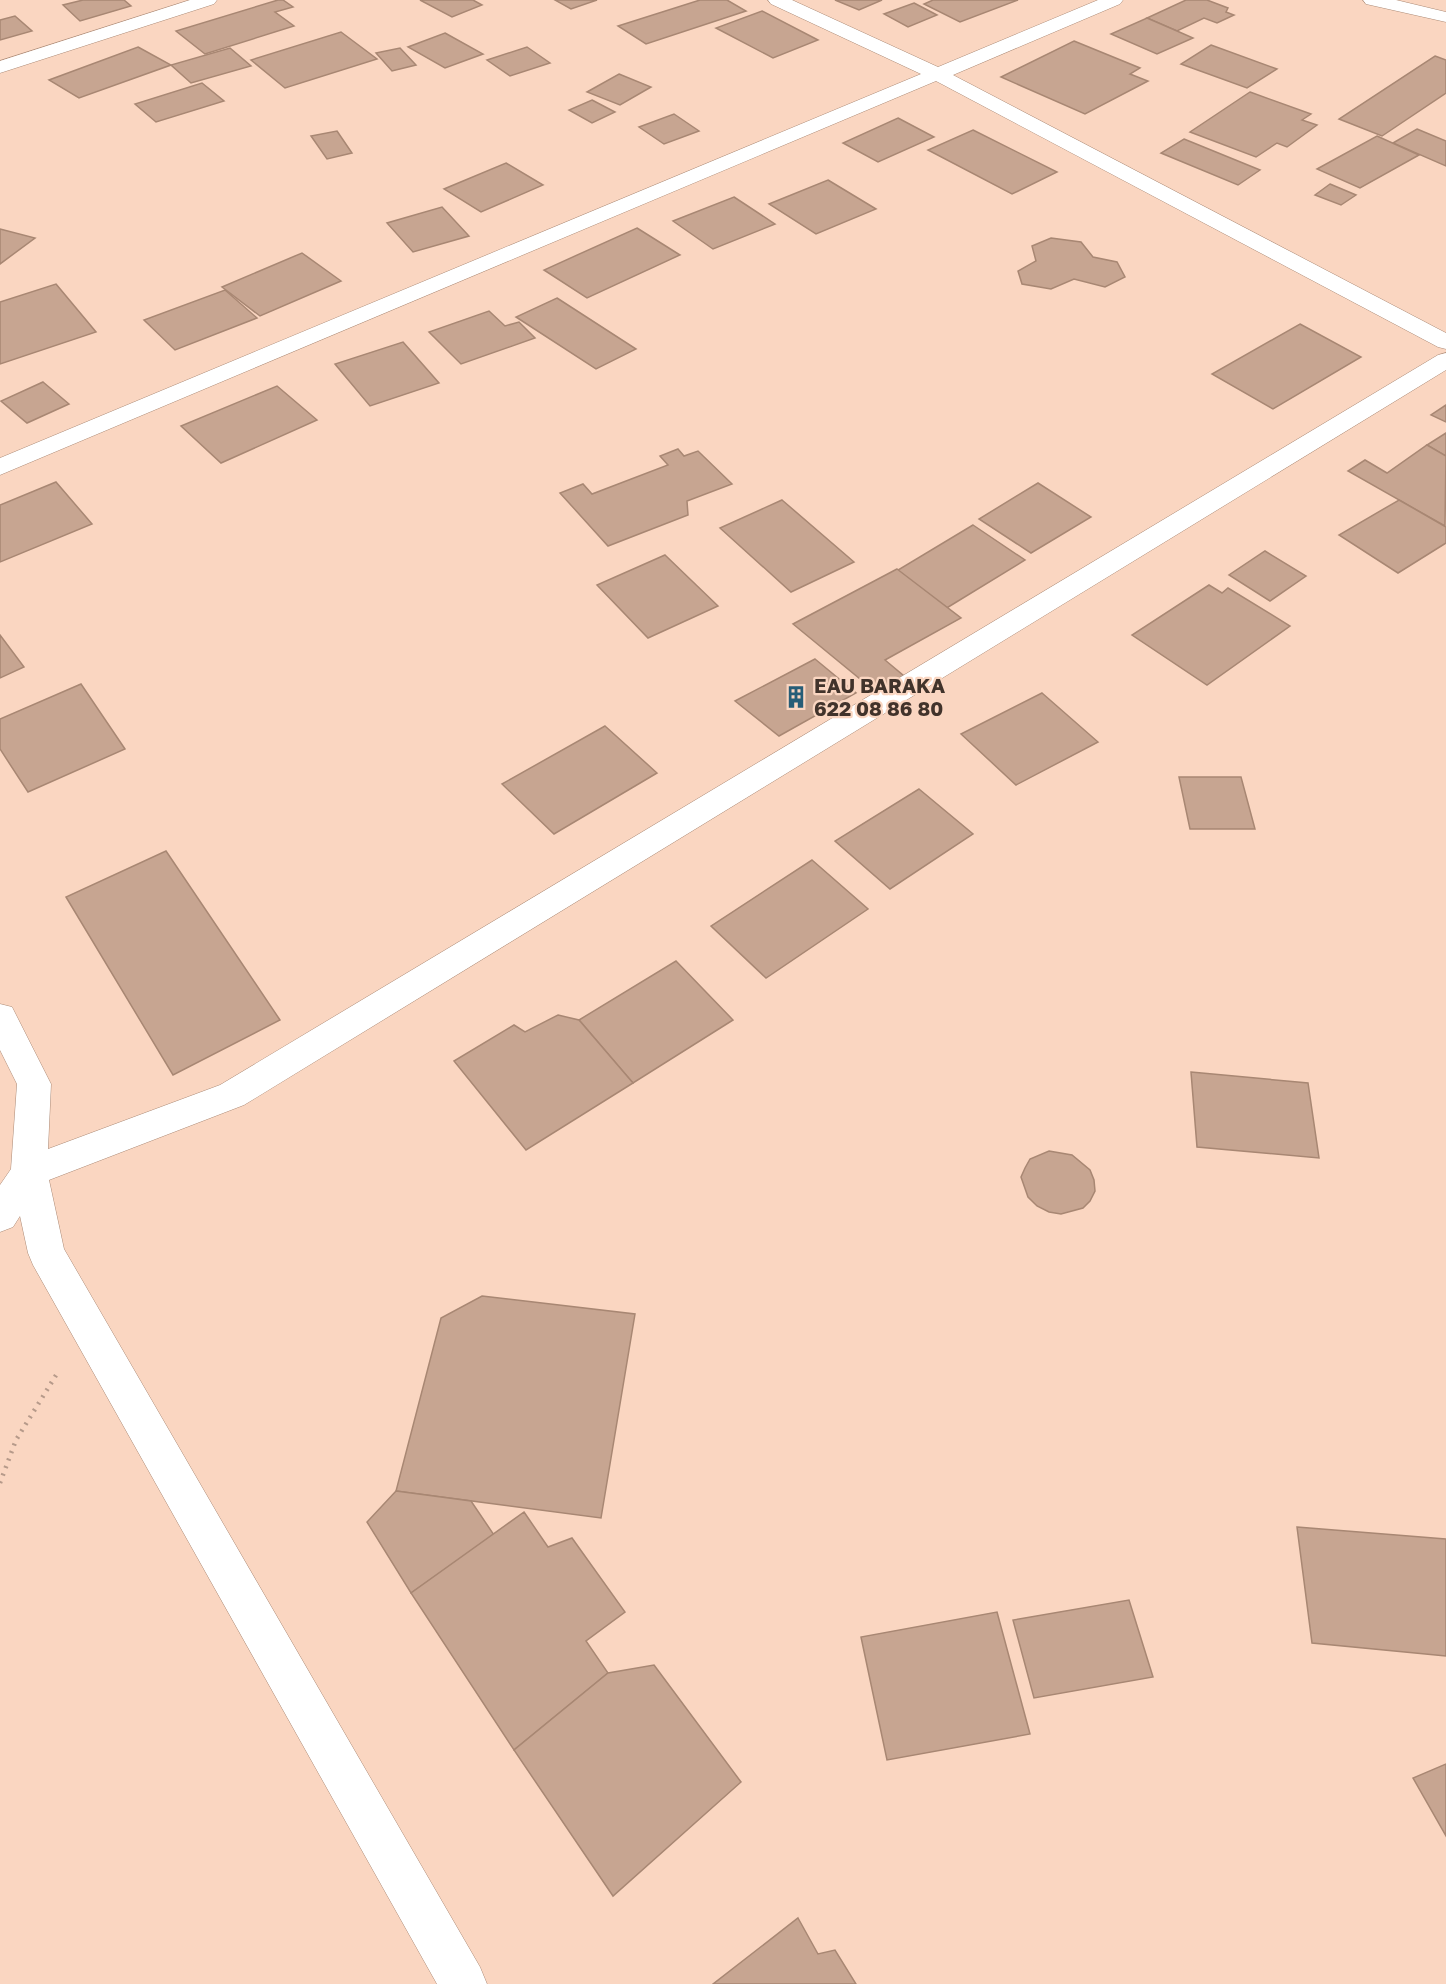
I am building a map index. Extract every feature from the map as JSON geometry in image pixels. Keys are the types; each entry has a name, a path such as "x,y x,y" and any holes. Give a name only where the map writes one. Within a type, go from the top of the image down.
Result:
{"street":[{"path":"0,67 208,0"},
{"path":"777,0 937,74 1446,342"},
{"path":"0,467 1114,0"},
{"path":"1372,0 1446,17"},
{"path":"0,1216 29,1172 232,1095 1446,360"},
{"path":"0,1017 34,1084 29,1172 46,1252 463,1984"}],"path":[{"path":"0,1483 16,1440 86,1325"}],"building":[{"path":"83,0 124,0 131,6 80,21 63,5"},
{"path":"283,0 293,7 275,12 294,26 205,54 176,31"},
{"path":"420,0 473,0 482,5 452,17"},
{"path":"555,0 597,0 571,9"},
{"path":"700,0 727,0 746,11 646,44 618,26"},
{"path":"835,0 882,0 859,10"},
{"path":"933,0 1018,0 960,22 924,4"},
{"path":"1186,0 1207,0 1228,8 1226,12 1234,15 1217,23 1204,18 1177,31 1147,18"},
{"path":"914,3 937,15 908,27 884,14"},
{"path":"762,11 818,40 773,58 716,28"},
{"path":"15,16 32,31 0,40 0,20"},
{"path":"1147,18 1193,38 1157,54 1111,34"},
{"path":"341,32 377,59 285,88 251,60"},
{"path":"445,33 483,54 445,68 408,47"},
{"path":"1074,41 1140,68 1130,74 1148,81 1085,114 1001,77"},
{"path":"1211,45 1277,69 1247,88 1181,64"},
{"path":"138,47 171,65 79,98 49,80"},
{"path":"527,47 550,63 510,76 487,60"},
{"path":"230,48 251,66 191,83 171,65"},
{"path":"400,48 416,65 392,71 376,53"},
{"path":"1435,56 1446,60 1446,93 1382,136 1339,119"},
{"path":"619,74 651,87 620,105 587,92"},
{"path":"202,83 224,101 156,122 135,104"},
{"path":"1250,92 1311,114 1302,120 1317,125 1287,147 1277,143 1256,157 1190,132"},
{"path":"592,100 615,112 592,123 569,110"},
{"path":"674,114 699,131 664,144 639,127"},
{"path":"898,118 934,137 878,162 843,143"},
{"path":"1417,129 1446,141 1446,166 1393,143"},
{"path":"973,130 1057,172 1012,194 928,150"},
{"path":"337,131 352,153 327,159 311,136"},
{"path":"1377,136 1419,155 1360,188 1317,169"},
{"path":"1184,139 1260,170 1238,185 1161,153"},
{"path":"506,163 543,185 481,212 444,189"},
{"path":"828,180 876,209 816,234 769,204"},
{"path":"1330,184 1356,195 1341,205 1315,195"},
{"path":"734,197 775,224 713,249 673,221"},
{"path":"442,207 469,236 413,252 387,223"},
{"path":"637,228 680,255 587,298 544,270"},
{"path":"0,229 35,238 0,264"},
{"path":"1051,238 1081,242 1093,257 1117,262 1125,277 1105,287 1074,279 1051,289 1022,284 1018,271 1036,261 1032,246"},
{"path":"302,253 341,281 260,316 222,287"},
{"path":"56,284 96,332 0,364 0,302"},
{"path":"225,290 257,318 175,350 144,320"},
{"path":"557,298 636,349 596,369 516,317"},
{"path":"489,311 505,326 519,322 535,338 461,364 429,332"},
{"path":"1300,324 1361,357 1273,409 1212,374"},
{"path":"403,342 439,383 370,406 335,364"},
{"path":"43,382 69,404 27,423 1,401"},
{"path":"277,386 317,420 221,463 181,426"},
{"path":"1446,405 1446,422 1431,415"},
{"path":"1446,433 1446,456 1427,445"},
{"path":"1427,445 1446,456 1445,526 1348,471 1365,460 1387,473"},
{"path":"678,449 684,456 698,451 732,484 687,501 688,515 608,546 560,493 583,484 592,494 668,465 660,456"},
{"path":"56,482 92,524 0,562 0,505"},
{"path":"1038,483 1091,517 1031,553 979,519"},
{"path":"782,500 854,562 791,592 720,528"},
{"path":"1399,500 1446,527 1446,543 1398,573 1339,535"},
{"path":"973,525 1025,560 945,609 893,573"},
{"path":"1265,551 1306,576 1270,601 1229,575"},
{"path":"665,555 718,606 648,638 597,585"},
{"path":"897,569 961,618 885,660 904,676 876,692 793,624"},
{"path":"1209,585 1222,593 1228,588 1290,626 1207,685 1132,635"},
{"path":"0,635 24,667 0,678"},
{"name":"EAU BARAKA 622 08 86 80","path":"815,659 856,693 779,736 735,701"},
{"path":"81,684 125,749 28,792 0,749 0,719"},
{"path":"1042,693 1098,742 1016,785 961,734"},
{"path":"605,726 657,773 554,834 502,784"},
{"path":"1179,777 1241,777 1255,829 1190,829"},
{"path":"919,789 973,834 890,889 835,841"},
{"path":"166,851 280,1020 173,1075 66,897"},
{"path":"812,860 868,909 766,978 711,926"},
{"path":"676,961 733,1020 633,1083 579,1020"},
{"path":"558,1015 579,1020 633,1083 526,1150 454,1061 514,1025 525,1032"},
{"path":"1191,1072 1308,1083 1319,1158 1197,1147"},
{"path":"1049,1151 1072,1155 1090,1170 1095,1191 1083,1208 1061,1214 1049,1212 1037,1206 1028,1197 1021,1177 1025,1168 1030,1159"},
{"path":"482,1296 635,1314 601,1518 396,1491 441,1318"},
{"path":"396,1491 471,1501 494,1535 411,1593 367,1522"},
{"path":"524,1512 548,1547 572,1538 625,1612 586,1641 608,1673 514,1750 411,1593"},
{"path":"1297,1527 1446,1539 1446,1656 1312,1643"},
{"path":"1129,1600 1153,1677 1034,1698 1013,1620"},
{"path":"997,1612 1030,1734 887,1760 861,1637"},
{"path":"654,1665 741,1782 613,1896 514,1750 608,1673"},
{"path":"1446,1764 1446,1836 1413,1778"},
{"path":"798,1918 818,1954 835,1950 856,1984 713,1984"}],"place":[{"name":"EAU BARAKA 622 08 86 80","path":"796,697"}]}
